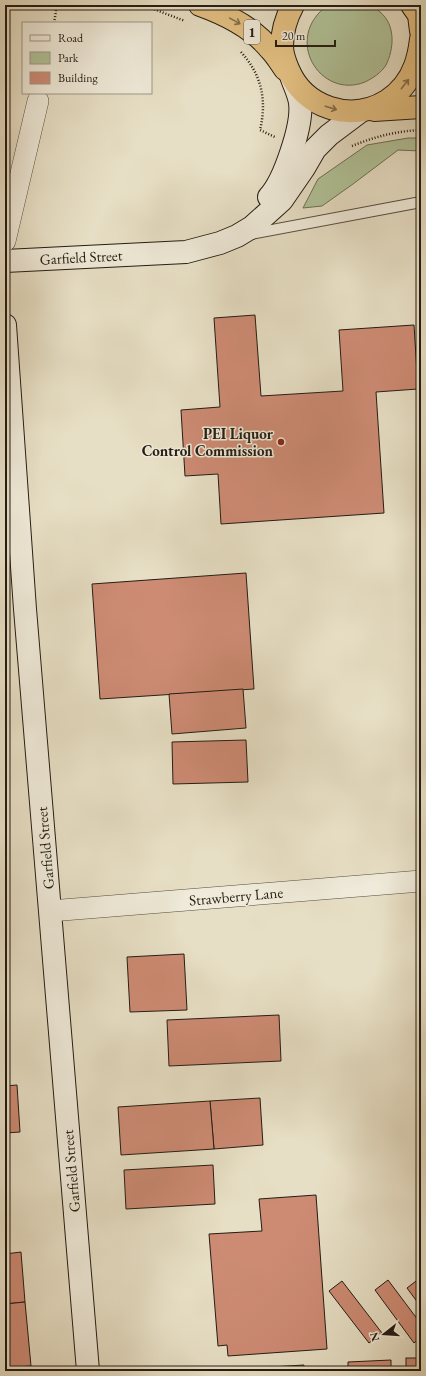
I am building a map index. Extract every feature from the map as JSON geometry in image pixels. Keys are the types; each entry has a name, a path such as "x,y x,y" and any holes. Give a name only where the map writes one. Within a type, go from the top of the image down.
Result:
{"highway":[{"path":"293,5 286,17 282,32 282,47 285,62 291,76 299,88 309,97 320,105 347,112 421,107"},
{"name":"1","path":"195,14 216,11 247,28 270,48 291,76"},
{"path":"361,111 378,106 394,96 407,83 415,66 421,39"}],"street":[{"name":"Garfield Street","path":"156,253 217,236 246,221 273,192 288,161 300,119 300,102 291,76"},
{"path":"5,241 38,101"},
{"name":"Garfield Street","path":"5,261 186,252 220,243 237,236 252,227 282,200 315,149 329,135 361,111"},
{"name":"Garfield Street","path":"5,325 25,617 88,1371"},
{"name":"Strawberry Lane","path":"50,911 421,881"}],"lane":[{"path":"237,236 421,202"}],"path":[{"path":"54,22 57,5"},
{"path":"143,5 195,14"},
{"path":"237,48 243,53 258,79 263,96 263,116 260,130"},
{"path":"347,148 381,135 421,130"}],"green space":[{"path":"328,5 370,5 385,17 391,30 391,52 386,65 374,77 365,82 349,85 334,82 321,74 312,63 308,49 308,33 315,19"},
{"path":"408,138 421,138 421,151 398,150 322,206 303,208 318,179 367,145"}],"building":[{"name":"PEI Liquor Control Commission","path":"255,315 261,396 343,391 339,330 414,325 418,389 376,392 384,513 221,524 218,474 185,476 181,410 220,407 214,318"},
{"path":"246,573 254,689 100,699 92,584"},
{"path":"243,689 246,728 172,734 169,694"},
{"path":"246,740 248,782 173,784 172,742"},
{"path":"184,954 187,1010 130,1012 127,957"},
{"path":"279,1015 281,1061 169,1066 167,1020"},
{"path":"17,1085 20,1132 5,1133 5,1086"},
{"path":"260,1098 263,1145 214,1149 210,1101"},
{"path":"210,1101 214,1149 121,1155 118,1107"},
{"path":"213,1165 215,1204 126,1209 124,1170"},
{"path":"316,1195 327,1349 228,1356 227,1345 218,1346 209,1234 262,1231 259,1199"},
{"path":"21,1252 25,1302 5,1304 5,1254"},
{"path":"420,1278 421,1280 421,1307 407,1288"},
{"path":"388,1280 421,1324 421,1337 414,1343 375,1290"},
{"path":"342,1281 382,1333 369,1343 329,1291"},
{"path":"25,1302 31,1366 5,1368 5,1304"},
{"path":"406,1358 421,1358 421,1371 406,1371"},
{"path":"391,1360 391,1371 348,1371 348,1362"},
{"path":"304,1365 304,1371 208,1371"}],"place":[{"name":"PEI Liquor Control Commission","path":"281,442"}]}
